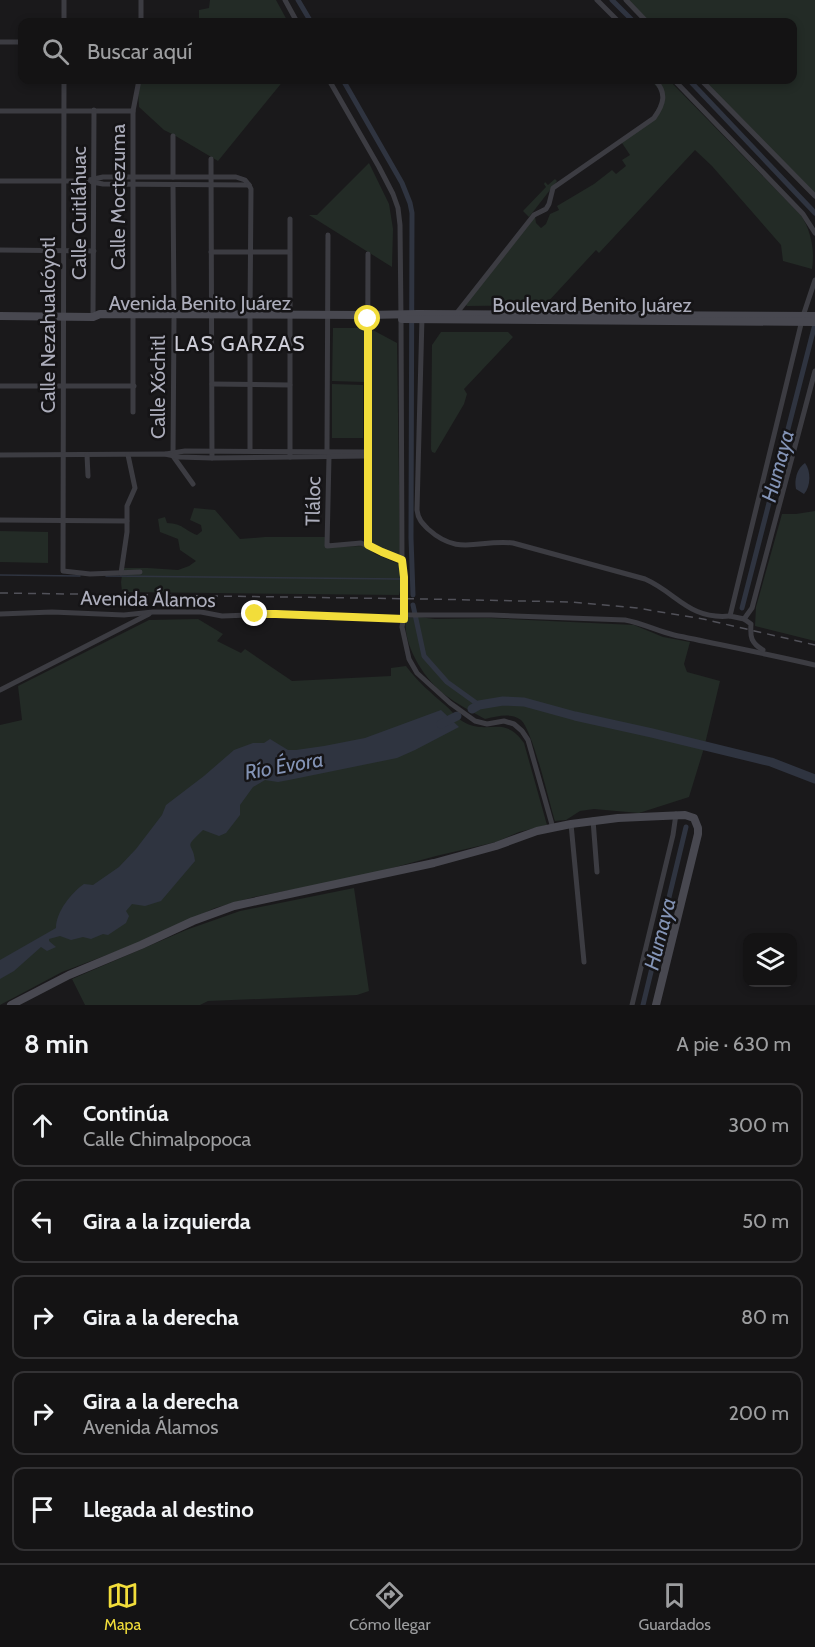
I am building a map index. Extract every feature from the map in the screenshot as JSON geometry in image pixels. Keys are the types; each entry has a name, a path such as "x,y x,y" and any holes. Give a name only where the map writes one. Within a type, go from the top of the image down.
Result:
{"street":[{"path":"64,0 64,18"},
{"path":"141,0 141,18"},
{"path":"285,0 295,18"},
{"path":"597,0 615,18"},
{"path":"626,0 643,18"},
{"path":"0,42 18,42"},
{"name":"Calle Nezahualcóyotl","path":"64,84 63,571 90,574 121,573"},
{"name":"Calle Moctezuma","path":"133,412 134,111 138,84"},
{"path":"331,84 379,167 396,202 400,225 403,316 402,560 404,617 402,627 409,659 417,673 430,686 474,721 487,724 504,721 514,724 522,731 528,740 553,828"},
{"path":"456,314 534,215 546,209 553,188 654,118 663,101 659,84"},
{"path":"678,84 803,214 815,233"},
{"path":"705,84 815,196"},
{"path":"0,111 134,111"},
{"name":"Calle Cuitláhuac","path":"93,316 94,111"},
{"path":"173,136 173,177"},
{"path":"211,159 212,458"},
{"path":"0,181 212,177 242,178 248,182 250,451"},
{"path":"94,181 133,185 249,185"},
{"name":"Calle Xóchitl","path":"173,185 173,454 193,484"},
{"path":"290,219 290,454"},
{"name":"Tláloc","path":"328,235 327,546 354,543 368,545"},
{"path":"0,250 94,251"},
{"path":"211,252 289,252"},
{"path":"368,254 368,545 402,560"},
{"path":"730,616 809,319 815,280"},
{"name":"Boulevard Benito Juárez","path":"420,317 456,314 809,319"},
{"name":"Avenida Benito Juárez","path":"0,316 93,316 98,319 368,317"},
{"name":"Boulevard Benito Juárez","path":"368,317 809,319"},
{"path":"420,317 417,510 419,519 424,524 441,539 452,544 463,546 497,542 513,543 645,579 693,610 744,619 751,624"},
{"path":"767,653 754,645 752,640 752,608 815,371"},
{"path":"212,384 290,385"},
{"path":"0,386 134,386"},
{"path":"0,455 173,454 212,451 290,454"},
{"path":"128,454 135,488 127,506 121,573 140,572"},
{"path":"173,454 212,458 290,454 367,454"},
{"path":"87,455 88,476"},
{"path":"0,520 127,520"},
{"path":"744,619 752,608"},
{"name":"Avenida Álamos","path":"0,614 52,612 124,615 153,612 201,612 222,616 490,615 625,620 667,633 815,665"},
{"path":"0,690 153,612"},
{"path":"632,1005 676,814"},
{"path":"10,1005 69,975 216,912 250,902 434,863 496,846 537,831 571,824 593,820 685,815 694,818 698,834 656,1005"},
{"path":"593,820 597,872"},
{"path":"571,824 584,962"}],"shaded area":[{"path":"210,0 276,0 286,18 199,18 199,10 209,8"},
{"path":"627,0 815,0 815,195 706,84 797,84 797,18 644,18"},
{"path":"139,84 281,84 218,161 164,130 139,107"},
{"path":"654,84 673,84 801,215 811,241 812,269 783,261 781,245 712,166 695,150 599,253 596,250 545,305 467,306 465,304 535,216 536,223 541,228 546,224 550,214 559,210 557,206 594,184 612,170 616,174 626,166 622,160 630,155 620,140 652,118 664,96"},
{"path":"369,163 389,204 393,229 392,267 309,215 317,215"},
{"path":"555,179 557,181 529,217 523,211 546,187 545,182 548,185"},
{"path":"333,328 364,328 364,382 332,381"},
{"path":"369,328 397,343 400,558 380,550 370,542"},
{"path":"441,332 508,332 513,337 464,389 467,394 464,404 435,453 431,449 432,345"},
{"path":"332,384 363,385 363,438 332,438"},
{"path":"194,508 215,510 240,539 326,537 325,547 366,546 375,554 399,564 402,583 399,595 122,592 123,568 178,570 196,561 180,550 178,539 160,532 158,519 165,517 167,523 180,526 197,535 202,531 201,525 190,520"},
{"path":"815,511 815,641 755,626 756,607 782,514"},
{"path":"0,531 48,532 48,563 0,562"},
{"path":"406,618 634,625 663,637 690,642 684,664 687,672 720,681 704,748 689,797 639,813 594,809 580,811 566,820 555,821 526,727 521,720 513,716 485,719 445,695 429,680 416,660 407,639"},
{"path":"198,619 223,634 217,641 241,653 245,649 292,681 391,676 391,668 406,666 424,687 462,721 480,727 509,729 524,743 547,825 519,832 496,842 359,877 254,897 215,908 141,942 62,972 0,1005 0,725 22,720 18,686 149,620"},
{"path":"354,888 369,991 357,995 208,1001 200,1005 85,1005 72,979 186,930 240,911"}],"water":[{"path":"805,463 809,479 804,494 796,489 795,482 798,471"},
{"path":"441,710 459,727 397,758 278,782 265,780 253,787 240,805 240,815 226,833 219,836 203,830 193,840 190,846 195,861 161,901 145,906 132,904 126,911 129,916 126,923 108,935 103,934 91,939 83,937 71,940 60,936 49,939 56,947 47,951 41,947 14,971 0,979 0,960 56,928 61,909 74,892 84,884 93,885 119,867 162,815 166,805 234,750 253,743 264,743 270,739 288,750 324,746 365,738"}],"waterway":[{"path":"298,0 309,18"},
{"name":"Humaya","path":"612,0 630,18"},
{"path":"345,84 402,183 412,213 411,538 413,595"},
{"name":"Humaya","path":"693,84 815,213"},
{"name":"Humaya","path":"742,608 815,324"},
{"path":"0,575 80,576"},
{"path":"106,576 401,579"},
{"path":"413,605 424,656 447,682 479,705"},
{"name":"Río Évora","path":"472,709 479,705 503,701 524,702 771,762 815,779"},
{"name":"Río Évora","path":"441,724 457,716"},
{"name":"Humaya","path":"643,1005 686,827"}],"railway":[{"path":"0,593 571,602 637,608 703,619 815,645"}],"district":[{"name":"LAS GARZAS","path":"240,344"}],"route":[{"path":"255,614 404,619 402,560 368,545 368,319"}]}
